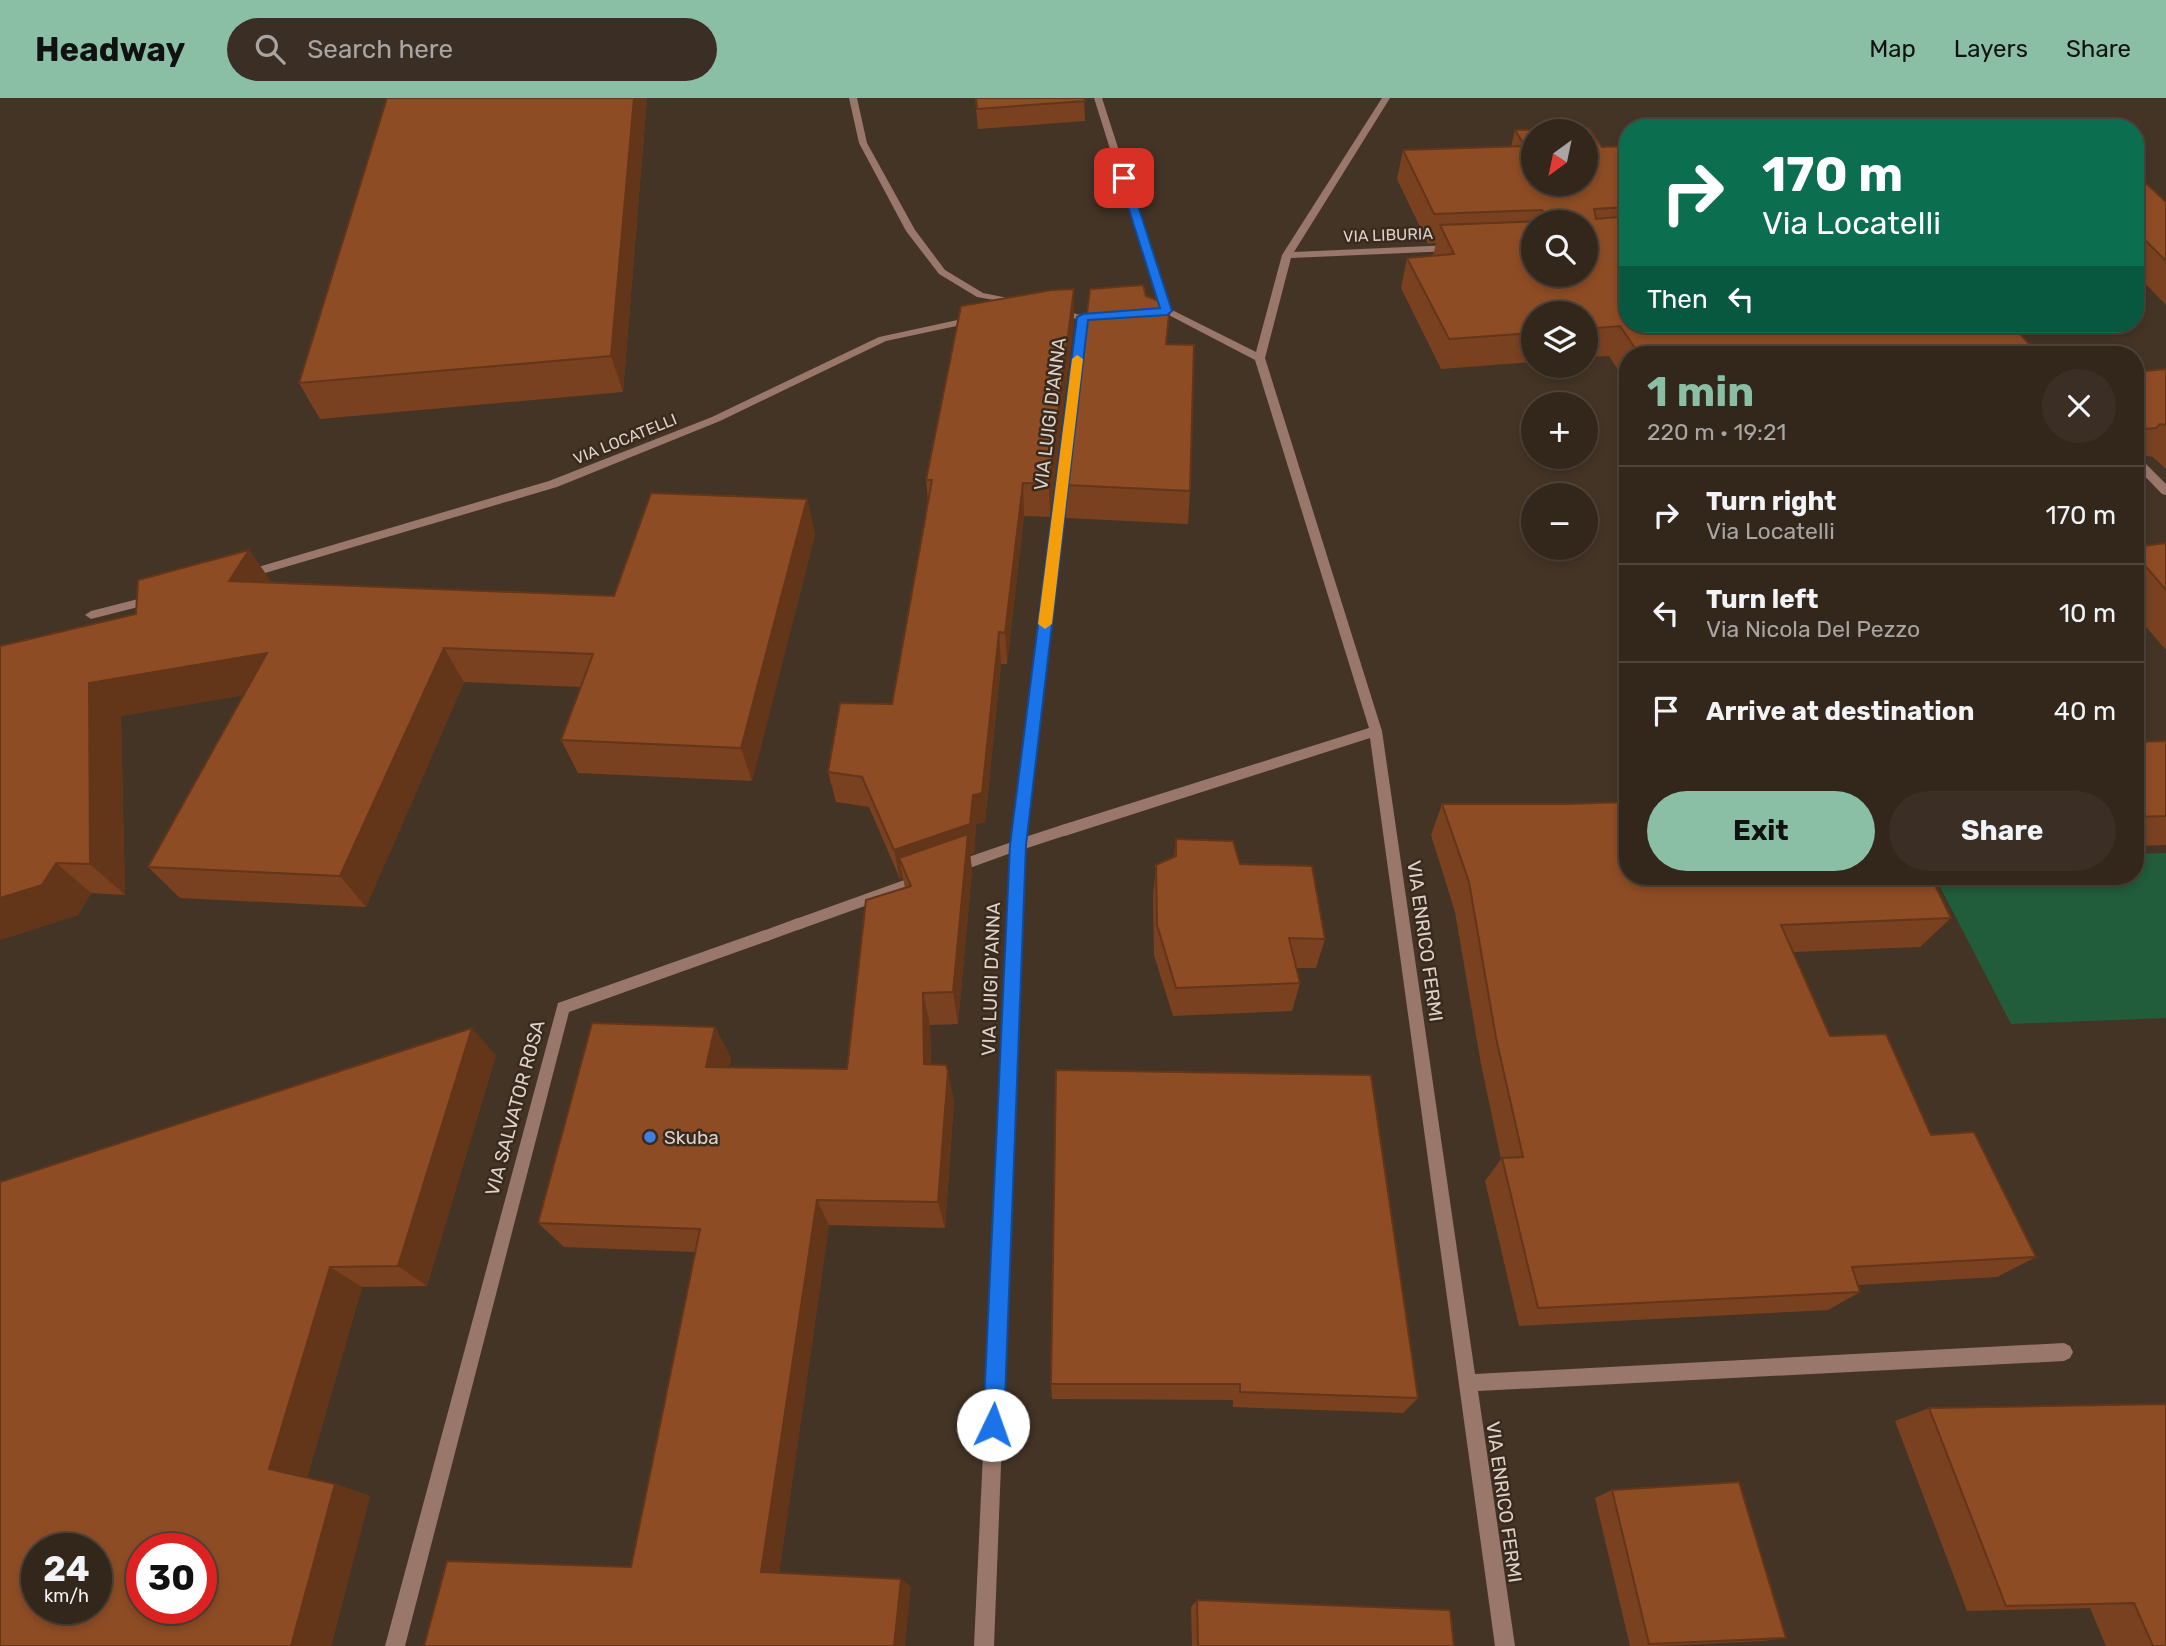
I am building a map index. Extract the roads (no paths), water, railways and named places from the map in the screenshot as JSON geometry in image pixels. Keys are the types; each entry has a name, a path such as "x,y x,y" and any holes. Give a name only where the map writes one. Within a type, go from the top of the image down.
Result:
{"street":[{"path":"853,98 863,142 911,231 942,272 980,295 1031,306"},
{"path":"1098,98 1161,312 1259,358 1287,255 1386,98"},
{"name":"VIA LIBURIA","path":"1287,255 1465,248"},
{"name":"VIA LUIGI D'ANNA","path":"984,1646 1018,845 1088,317 1044,313"},
{"name":"VIA LOCATELLI","path":"230,579 553,484 716,419 883,339 968,319 994,319"},
{"name":"VIA ENRICO FERMI","path":"1259,358 1376,731 1505,1646"},
{"path":"2144,469 2166,491"},
{"path":"92,615 167,595"},
{"name":"VIA SALVATOR ROSA","path":"395,1646 563,1009 1018,845 1376,731"},
{"path":"1467,1383 2064,1352"}],"place":[{"name":"Skuba","path":"650,1137"}]}
